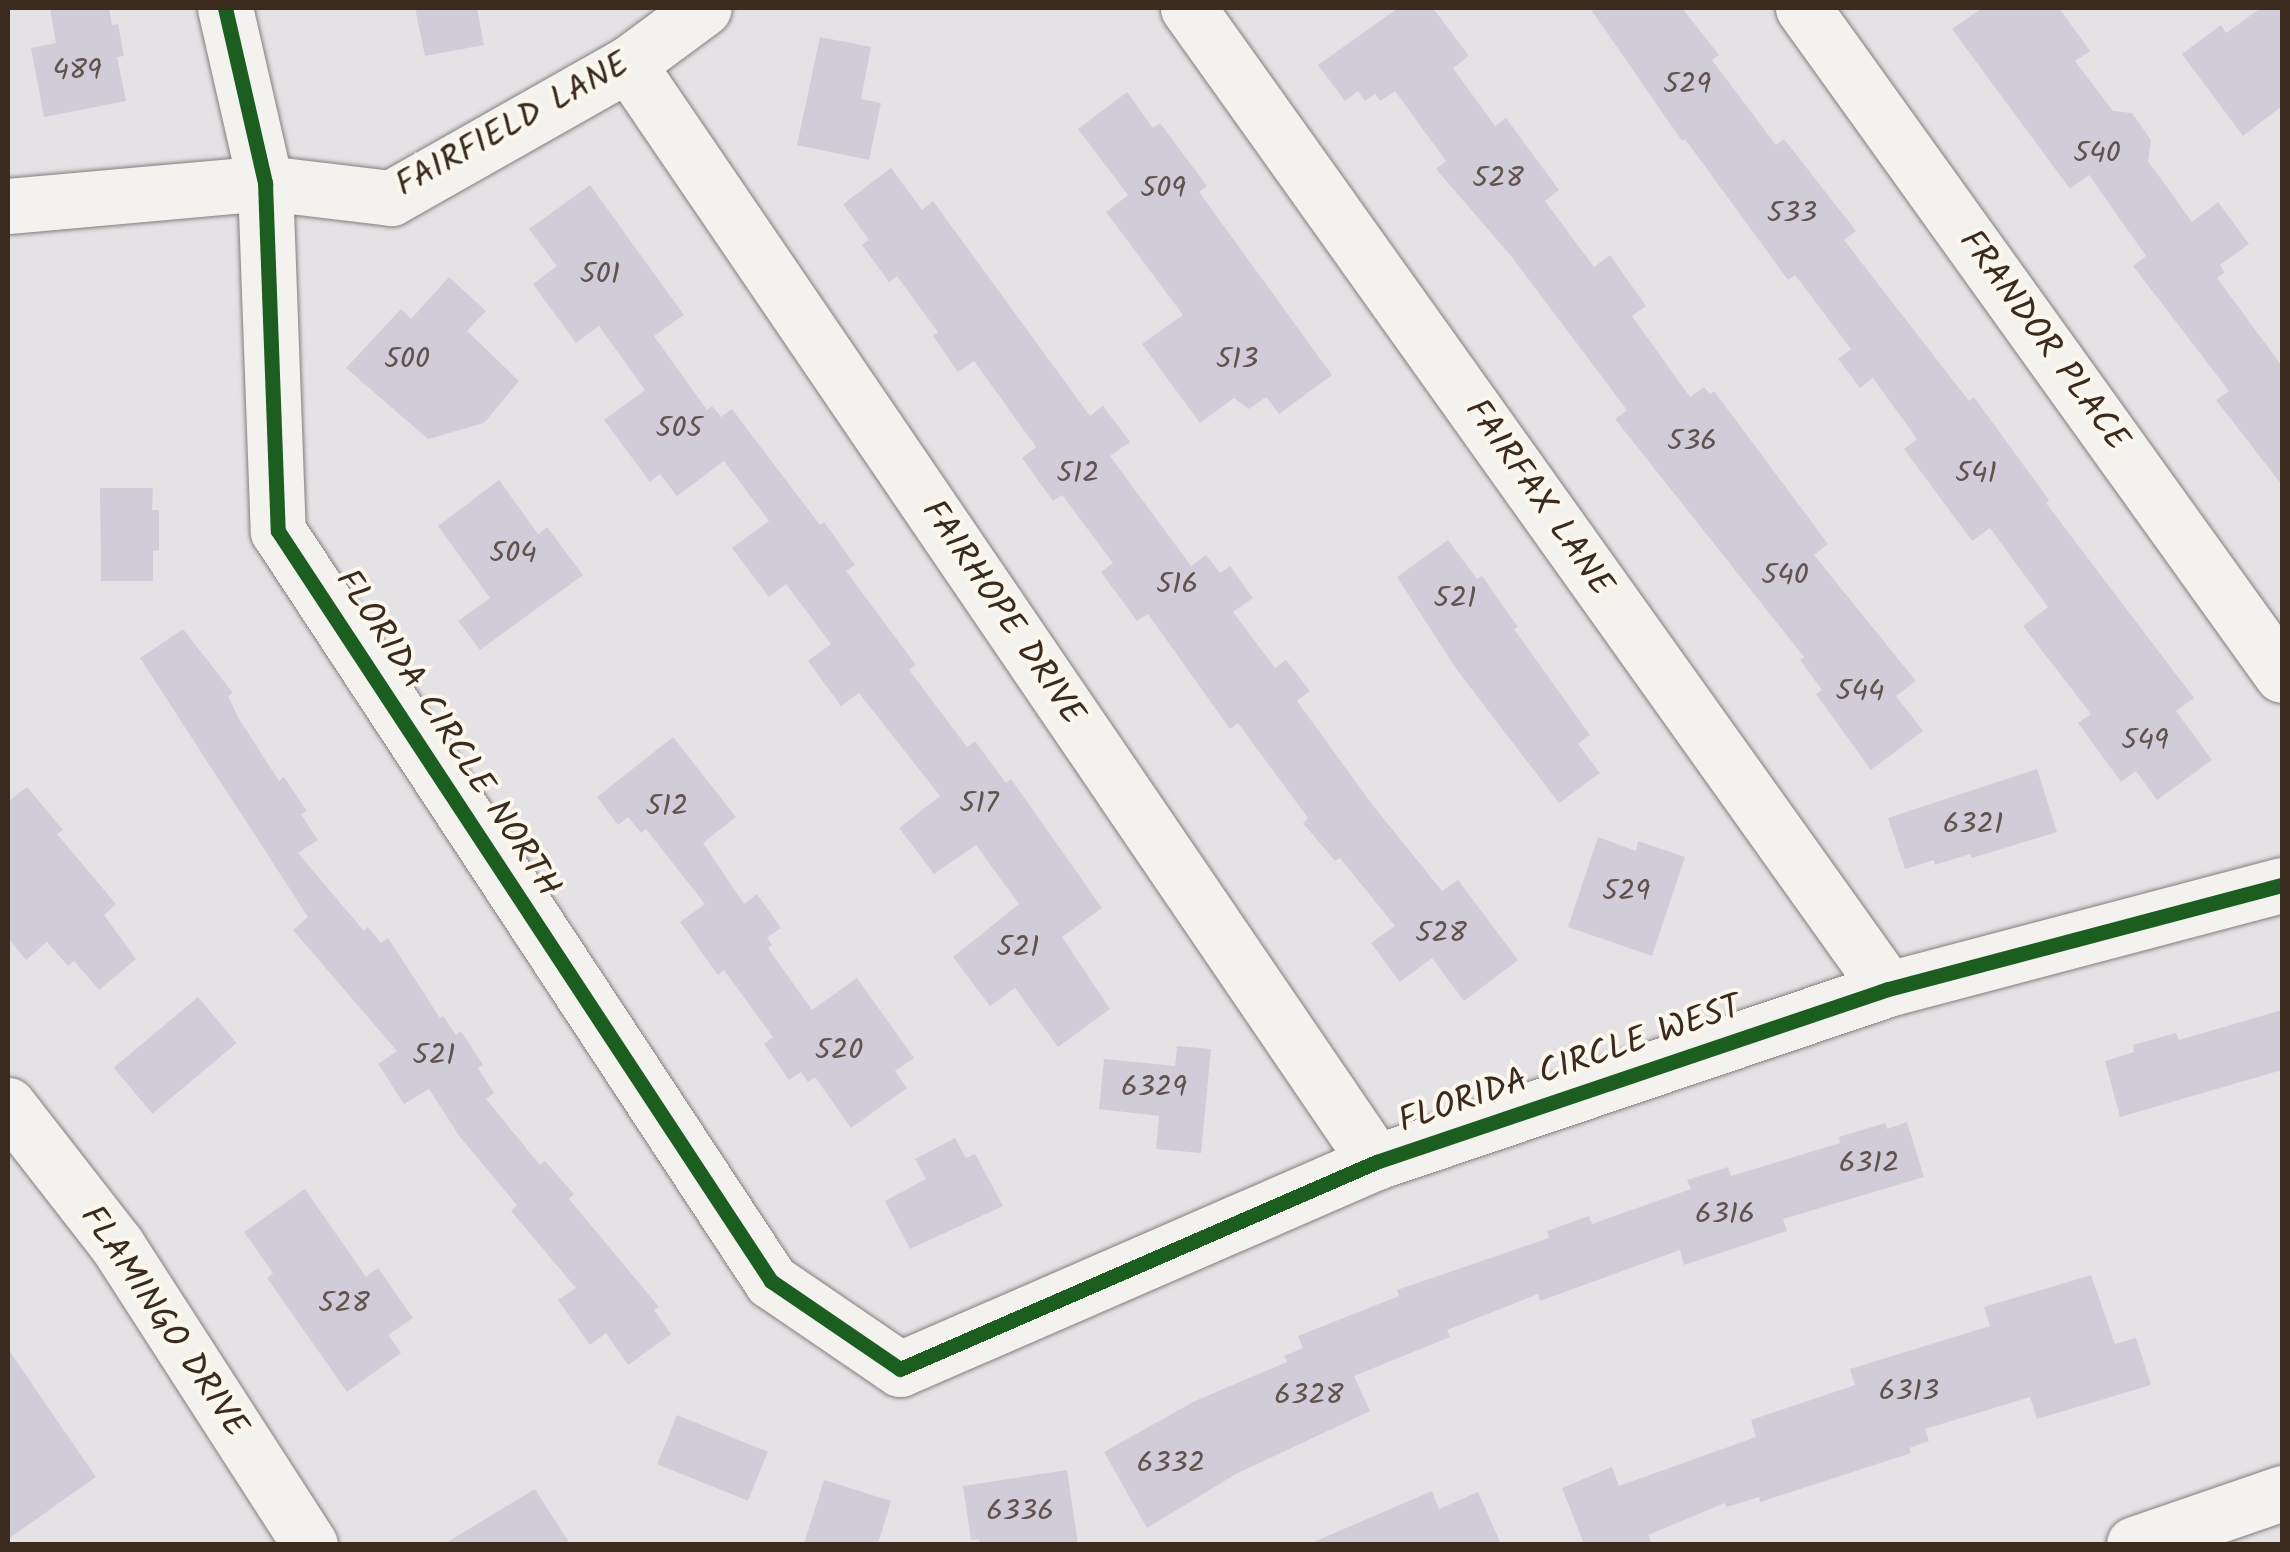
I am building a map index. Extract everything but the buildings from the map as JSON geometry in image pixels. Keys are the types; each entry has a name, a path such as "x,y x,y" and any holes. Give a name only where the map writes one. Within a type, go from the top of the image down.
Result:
{"street":[{"name":"FLORIDA CIRCLE NORTH","path":"225,8 265,183 278,531 771,1281 900,1369"},
{"name":"FAIRFIELD LANE","path":"8,206 265,183 391,198 628,64 704,8"},
{"name":"FAIRFAX LANE","path":"1188,8 1888,989"},
{"name":"FRANDOR PLACE","path":"1803,8 2282,675"},
{"name":"FAIRHOPE DRIVE","path":"628,64 1376,1162"},
{"name":"FLORIDA CIRCLE WEST","path":"900,1369 1376,1162 1888,989 2282,886"},
{"name":"FLAMINGO DRIVE","path":"8,1105 117,1244 310,1544"},
{"path":"2134,1544 2282,1493"}],"cycle path":[{"path":"225,8 265,183 278,531 771,1281 900,1369 1376,1162 1888,989 2282,885"}]}
